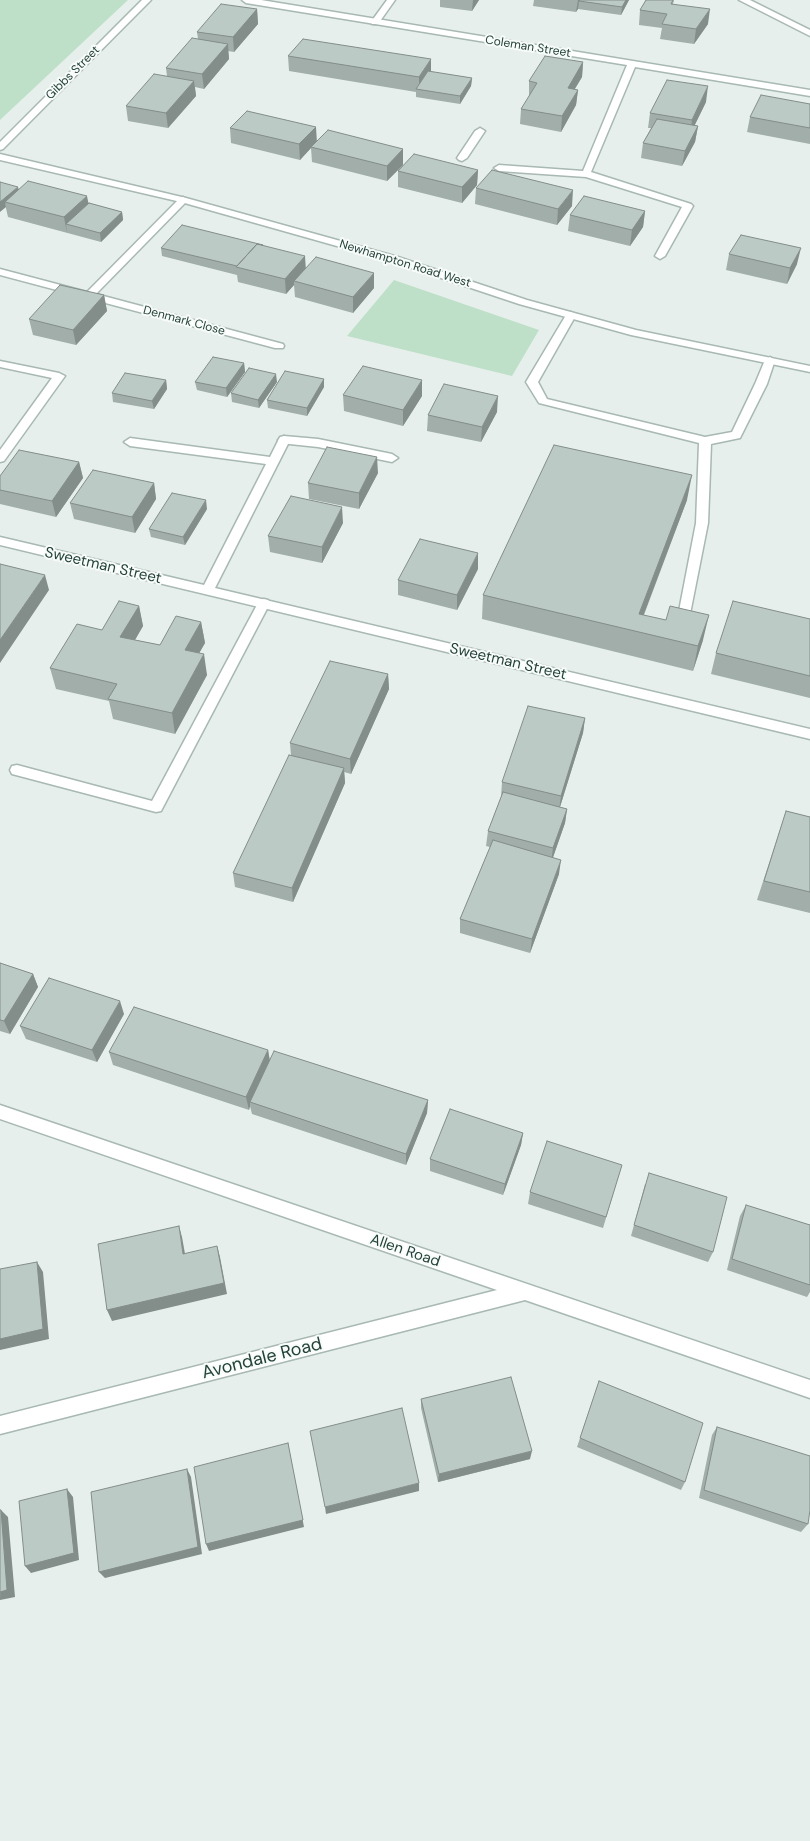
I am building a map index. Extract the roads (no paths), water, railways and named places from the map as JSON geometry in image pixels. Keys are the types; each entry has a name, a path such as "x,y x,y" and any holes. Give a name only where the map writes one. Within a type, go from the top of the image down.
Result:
{"street":[{"name":"Gibbs Street","path":"0,147 146,0"},
{"name":"Coleman Street","path":"246,0 810,94"},
{"path":"375,22 392,0"},
{"path":"743,0 810,33"},
{"path":"586,174 632,64"},
{"path":"462,158 480,131"},
{"name":"Newhampton Road West","path":"0,157 184,200 394,259 523,302 635,333 810,369"},
{"path":"499,168 586,174 604,178 688,206 660,256"},
{"path":"89,296 184,200"},
{"name":"Denmark Close","path":"0,272 279,346"},
{"path":"571,316 532,382 543,401 705,440 736,435 761,384 770,360"},
{"path":"0,364 59,376 0,458"},
{"path":"207,591 284,440 318,443 392,458"},
{"path":"685,611 702,523 705,440"},
{"path":"130,442 273,461"},
{"name":"Sweetman Street","path":"0,541 810,734"},
{"path":"17,770 156,808 264,603"},
{"name":"Allen Road","path":"0,1112 810,1389"},
{"name":"Avondale Road","path":"0,1425 525,1292"}]}
